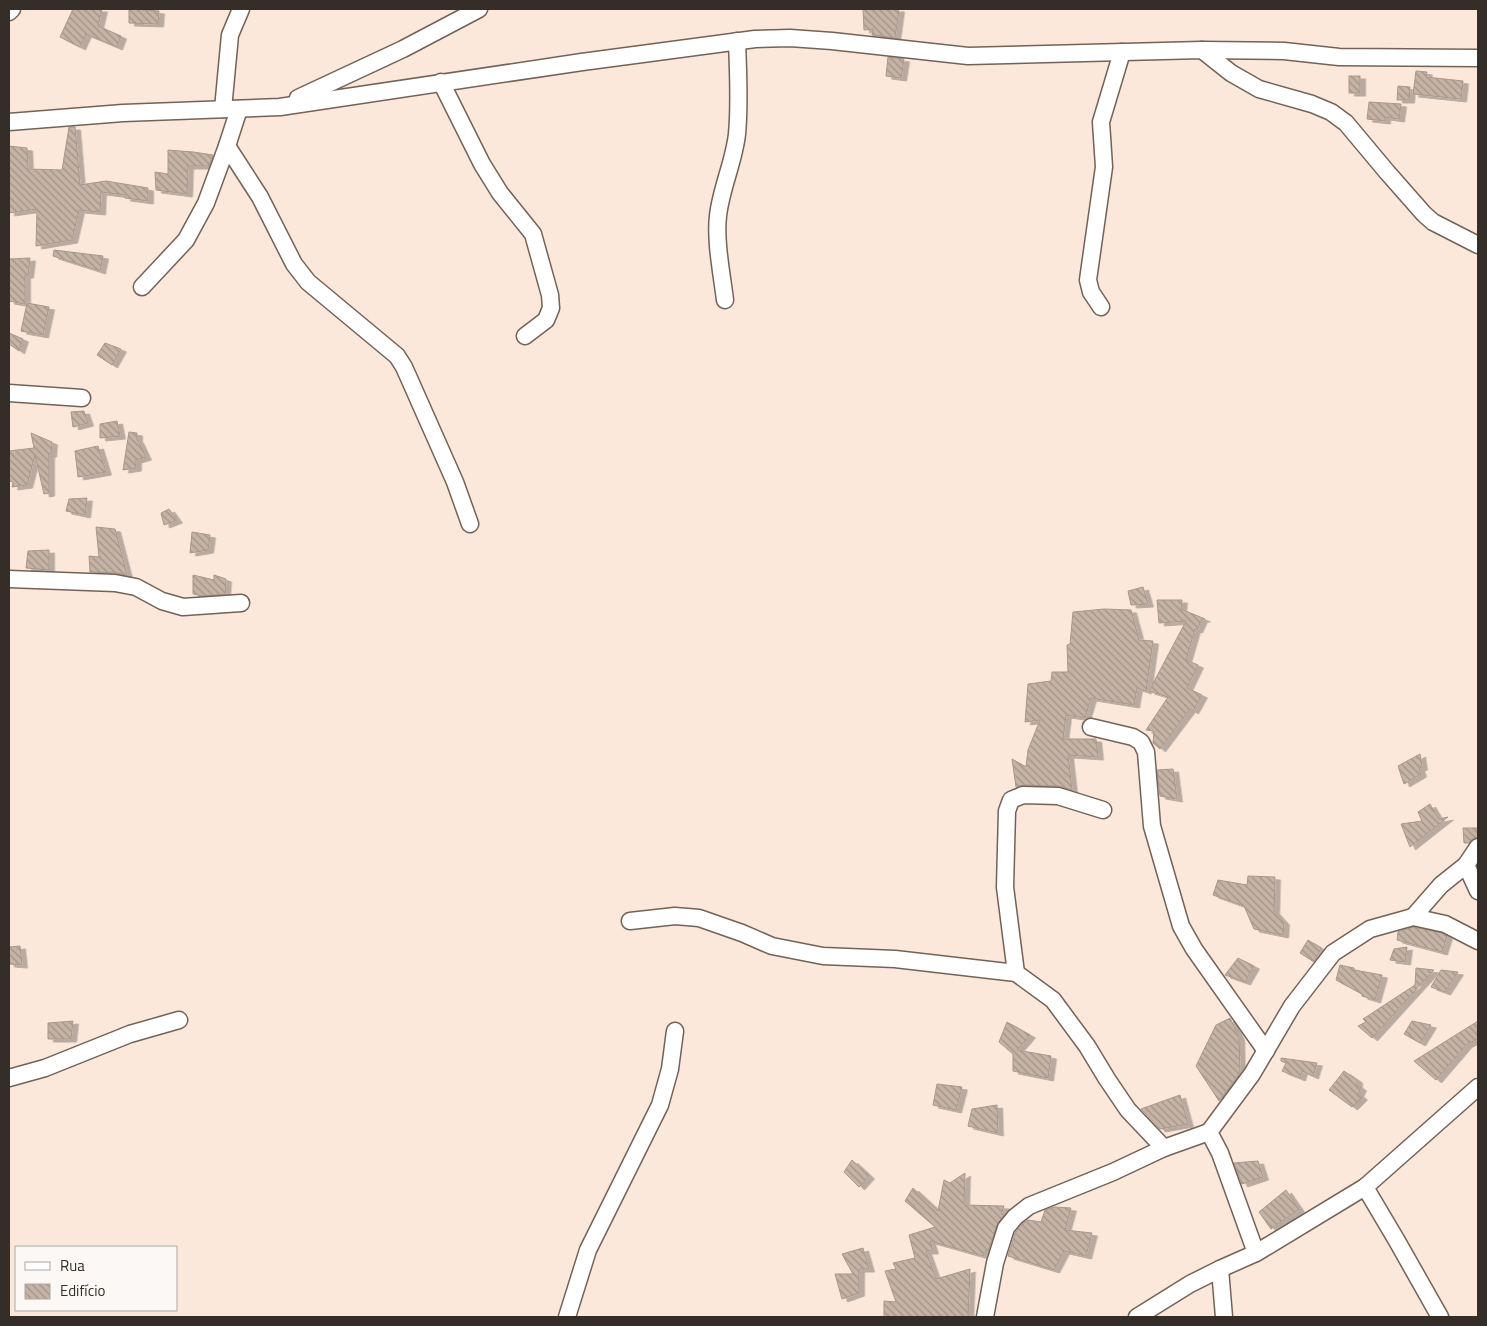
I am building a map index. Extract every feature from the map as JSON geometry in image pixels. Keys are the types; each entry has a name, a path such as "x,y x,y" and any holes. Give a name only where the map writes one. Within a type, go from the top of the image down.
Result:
{"street":[{"path":"9,12 12,9"},
{"path":"142,287 186,240 206,203 227,146 231,109 230,36 241,9"},
{"path":"280,107 403,49 479,9"},
{"path":"9,122 123,113 280,107 441,82 755,39 790,38 842,42 968,56 1202,50 1284,51 1339,57 1478,58"},
{"path":"725,300 718,236 718,216 737,134 737,41"},
{"path":"1202,50 1231,73 1259,89 1312,104 1331,112 1346,123 1424,214 1434,222 1478,245"},
{"path":"1101,307 1092,292 1088,280 1104,167 1101,122 1122,52"},
{"path":"441,82 482,164 500,193 532,234 550,295 551,308 546,320 525,336"},
{"path":"227,146 260,197 294,264 308,282 397,356 404,367 455,482 470,524"},
{"path":"9,393 82,398"},
{"path":"9,579 115,583 136,586 162,601 183,607 241,603"},
{"path":"1091,727 1133,737 1141,742 1146,752 1152,826 1181,926 1194,949 1266,1051"},
{"path":"1016,973 1005,887 1007,811 1012,800 1024,795 1058,796 1103,810"},
{"path":"1413,916 1441,885 1466,865 1478,848"},
{"path":"1466,865 1478,891"},
{"path":"630,922 675,916 699,918 772,946 823,956 895,959 1016,973 1053,1000 1087,1046 1128,1110 1164,1148"},
{"path":"985,1317 995,1264 1006,1228 1015,1217 1028,1206 1113,1172 1164,1148 1208,1132 1252,1074 1292,1006 1333,953 1370,929 1413,916 1445,924 1478,941"},
{"path":"9,1078 45,1068 130,1034 179,1020"},
{"path":"567,1317 588,1250 660,1105 670,1069 674,1031"},
{"path":"1137,1317 1190,1284 1256,1253 1365,1187 1478,1087"},
{"path":"1208,1132 1220,1153 1256,1253"},
{"path":"1365,1187 1440,1317"},
{"path":"1220,1269 1224,1317"}],"building":[{"path":"73,9 102,9 98,26 121,36 117,47 86,34 80,47 60,37"},
{"path":"129,9 159,11 158,24 129,23"},
{"path":"863,9 899,9 895,38 872,35 873,29 864,30"},
{"path":"888,57 904,59 901,78 886,76"},
{"path":"1416,71 1427,72 1426,77 1463,81 1461,99 1413,94"},
{"path":"1349,76 1360,76 1360,93 1349,93"},
{"path":"1398,86 1410,87 1409,100 1397,100"},
{"path":"1369,102 1401,104 1399,119 1385,117 1385,121 1367,119"},
{"path":"69,127 75,127 80,185 106,181 148,188 148,201 125,198 125,195 101,192 100,212 79,210 72,240 36,246 37,209 9,213 9,146 27,148 28,169 62,170"},
{"path":"168,150 213,155 209,166 188,166 187,194 156,190 155,172 168,174"},
{"path":"54,250 103,256 100,271 53,256"},
{"path":"30,258 28,275 25,275 25,304 9,301 9,259"},
{"path":"27,303 49,307 43,335 21,331"},
{"path":"9,333 23,339 19,351 9,344"},
{"path":"105,343 121,349 112,365 97,355"},
{"path":"84,411 88,423 73,427 71,412"},
{"path":"117,421 120,436 100,438 100,424"},
{"path":"129,432 137,433 137,440 146,457 136,460 136,468 123,470"},
{"path":"31,433 52,442 51,454 49,454 49,493 44,494 35,455 27,485 12,487 13,482 9,481 9,451 34,448"},
{"path":"98,446 106,472 78,477 75,451"},
{"path":"87,498 85,515 66,511 69,499"},
{"path":"169,509 177,520 164,525 161,513"},
{"path":"96,527 115,529 127,575 90,572 89,556 99,557"},
{"path":"192,532 210,535 208,550 190,553"},
{"path":"49,550 49,570 26,568 28,551"},
{"path":"193,575 214,580 214,575 226,579 225,594 204,596 193,594"},
{"path":"1143,587 1148,604 1131,605 1128,591"},
{"path":"1157,600 1182,600 1181,609 1205,619 1202,619 1197,630 1195,629 1186,660 1198,665 1187,688 1202,695 1193,711 1190,709 1160,749 1153,743 1154,731 1146,730 1168,697 1149,691 1186,621 1159,623"},
{"path":"1104,609 1131,610 1139,640 1153,641 1146,691 1137,688 1134,705 1091,698 1085,718 1066,715 1063,739 1096,739 1098,757 1068,755 1072,790 1058,786 1023,785 1016,787 1012,759 1026,767 1028,750 1040,720 1025,722 1028,684 1051,681 1052,672 1068,672 1067,645 1070,644 1073,612"},
{"path":"1420,754 1422,767 1419,768 1421,774 1404,784 1398,766"},
{"path":"1173,769 1177,799 1160,796 1157,770"},
{"path":"1430,804 1439,819 1448,817 1410,847 1401,824 1422,821 1418,812"},
{"path":"1463,828 1478,828 1478,837 1473,838 1469,843 1464,843"},
{"path":"1248,876 1275,877 1274,911 1284,922 1283,935 1254,929 1244,906 1213,895 1218,880 1247,885"},
{"path":"1413,927 1442,933 1447,936 1442,952 1397,940 1398,932"},
{"path":"1308,940 1321,948 1314,962 1300,953"},
{"path":"20,946 22,965 9,964 9,947"},
{"path":"1407,947 1405,962 1390,960 1394,949"},
{"path":"1238,958 1254,966 1245,982 1225,975"},
{"path":"1340,965 1354,968 1354,970 1382,975 1375,1000 1362,996 1362,994 1336,980"},
{"path":"1416,968 1434,970 1372,1038 1358,1026 1366,1022 1363,1019 1415,985"},
{"path":"1441,970 1458,972 1445,992 1431,987"},
{"path":"1230,1018 1239,1037 1240,1073 1219,1101 1196,1066 1216,1025"},
{"path":"73,1021 71,1039 48,1039 48,1023"},
{"path":"1412,1021 1431,1025 1420,1043 1404,1034"},
{"path":"1478,1021 1478,1039 1467,1044 1436,1080 1414,1061"},
{"path":"1007,1022 1030,1035 1017,1050 1051,1056 1048,1078 1013,1071 1013,1054 999,1042"},
{"path":"1281,1058 1317,1063 1313,1076 1302,1071 1300,1078 1282,1071 1286,1063 1281,1061"},
{"path":"1344,1071 1357,1080 1357,1085 1361,1088 1358,1094 1362,1097 1352,1107 1329,1090"},
{"path":"937,1084 962,1087 956,1110 933,1105"},
{"path":"1180,1095 1188,1124 1160,1129 1141,1109"},
{"path":"997,1105 998,1133 968,1126 972,1109"},
{"path":"852,1160 869,1176 859,1187 844,1172"},
{"path":"1258,1161 1263,1177 1242,1184 1234,1163"},
{"path":"965,1173 964,1205 1004,1206 1001,1214 1004,1215 997,1225 988,1251 986,1250 983,1256 930,1241 933,1251 926,1251 936,1279 970,1269 968,1317 884,1317 884,1301 896,1302 885,1271 896,1269 893,1263 915,1258 909,1235 935,1227 905,1201 913,1188 938,1211 944,1180 950,1183"},
{"path":"1286,1190 1299,1209 1271,1229 1259,1212"},
{"path":"1054,1207 1071,1208 1065,1230 1092,1233 1086,1256 1064,1251 1054,1270 1008,1256 1015,1233 1022,1224 1028,1220 1041,1222 1045,1210"},
{"path":"863,1248 869,1269 859,1269 859,1293 842,1299 835,1274 853,1274 842,1254"}]}
